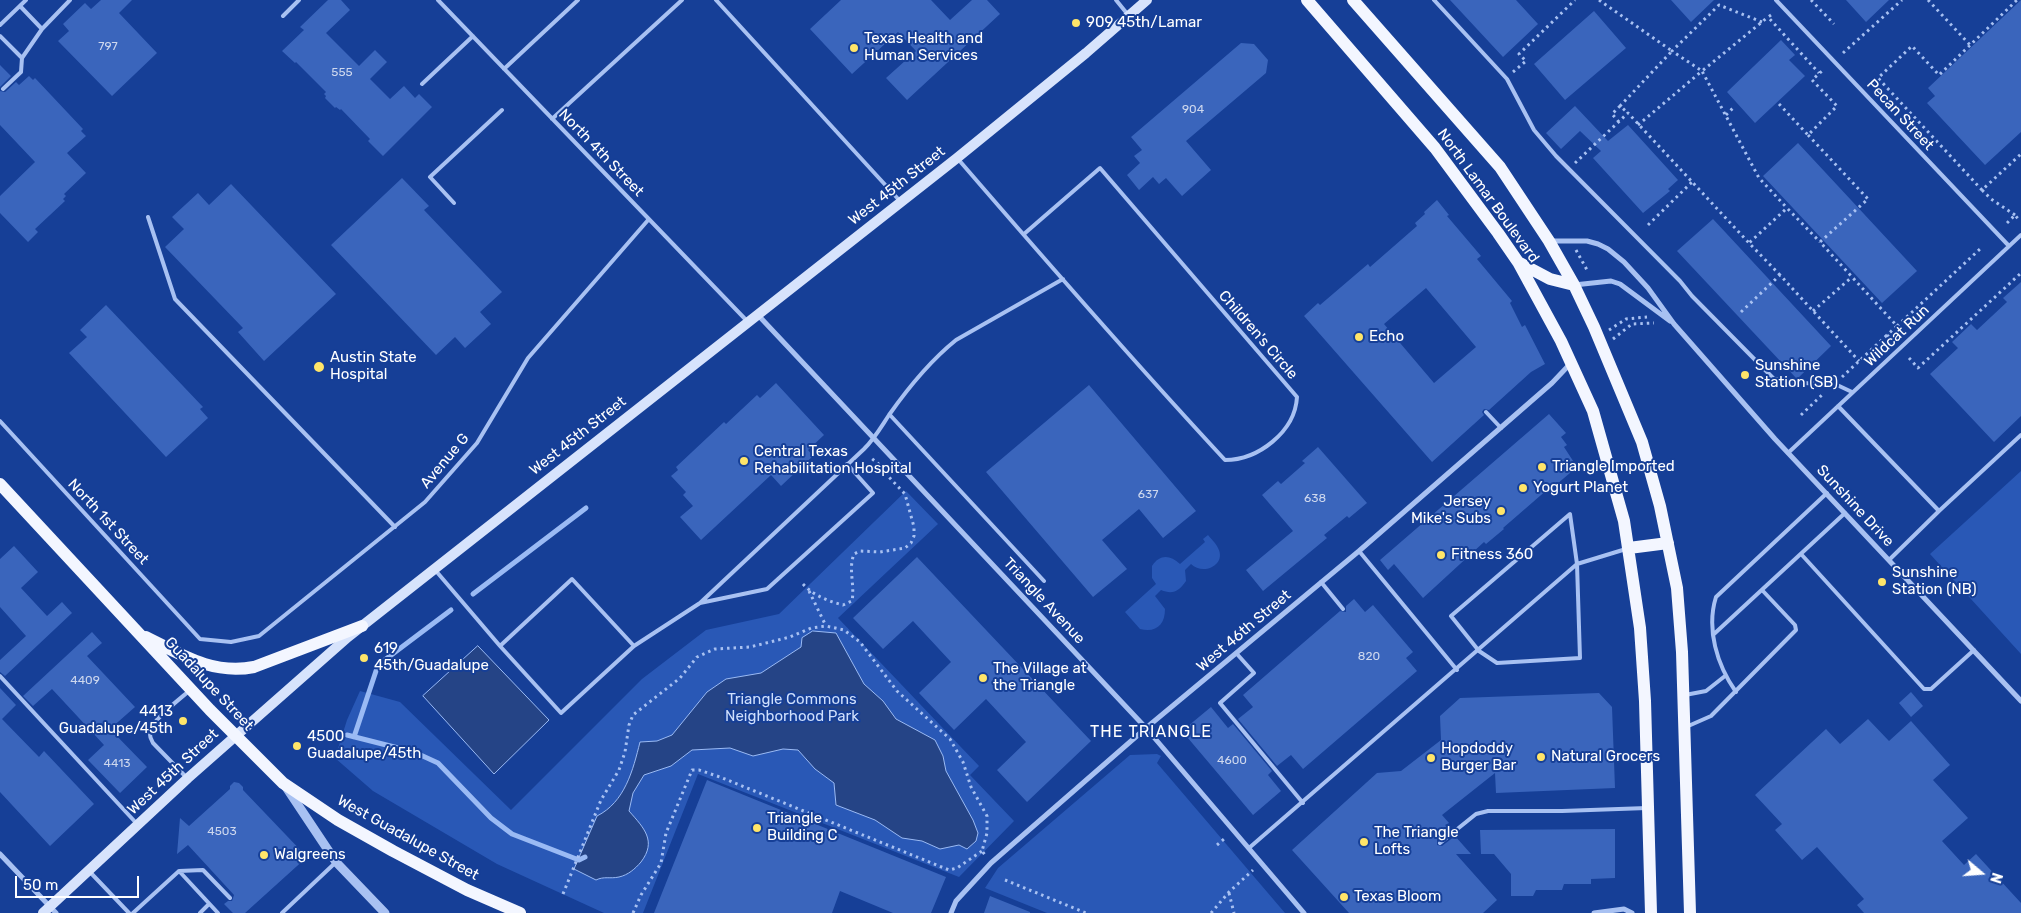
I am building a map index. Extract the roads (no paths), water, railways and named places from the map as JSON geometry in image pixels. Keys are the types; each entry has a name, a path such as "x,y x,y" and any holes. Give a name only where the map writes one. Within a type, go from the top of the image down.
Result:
{"main road":[{"name":"West 45th Street","path":"50,911 88,871 188,778 362,626 957,158 1147,0"},
{"name":"North Lamar Boulevard","path":"1307,0 1435,148 1476,201 1518,262 1561,341 1593,411 1624,521 1640,628 1646,701 1651,913"},
{"name":"North Lamar Boulevard","path":"1353,0 1500,167 1549,241 1574,285 1612,368 1642,442 1660,506 1677,588 1683,695 1690,913"},
{"path":"1518,262 1550,280 1574,285"},
{"name":"Guadalupe Street","path":"0,484 235,736 283,783"},
{"path":"1628,548 1668,543"},
{"path":"139,633 194,662 213,668 242,669 254,667 362,626"},
{"name":"West Guadalupe Street","path":"283,783 338,820 393,851 467,890 520,913"}],"street":[{"name":"Sunshine Drive","path":"1549,241 1588,241 1608,249 1624,262 1648,288 1674,324 1788,453 2021,701"},
{"name":"Sunshine Drive","path":"1574,285 1611,281 1620,284 1674,324"},
{"name":"Triangle Avenue","path":"758,314 1146,728 1304,913"},
{"name":"West 46th Street","path":"951,913 956,901 991,863 1146,728 1359,551 1561,375 1573,367"},
{"name":"West 46th Street","path":"1561,375 1573,367"},
{"name":"Guadalupe Street","path":"283,783 336,862 385,913"},
{"path":"0,854 50,911"},
{"path":"1594,913 1624,909 1632,913"}],"lane":[{"path":"0,25 26,0"},
{"path":"3,89 20,72 22,58 42,29 70,0"},
{"path":"283,16 300,0"},
{"name":"North 4th Street","path":"438,0 748,322"},
{"path":"504,69 578,0"},
{"path":"552,119 682,0"},
{"path":"716,0 901,202"},
{"path":"1116,0 1129,16"},
{"path":"1434,0 1507,79 1534,130 1556,156 1774,379 1800,383 1835,384 1852,392"},
{"name":"Pecan Street","path":"1776,0 2009,246"},
{"path":"20,6 42,29"},
{"path":"0,36 22,58"},
{"path":"422,84 473,36"},
{"path":"454,203 430,177 502,110"},
{"name":"Children's Circle","path":"957,158 1063,279 1225,460 1237,460 1251,456 1274,440 1289,424 1296,408 1297,398 1100,168 1024,234"},
{"path":"148,217 175,299 395,527"},
{"name":"Avenue G","path":"200,639 231,642 259,636 425,502 477,443 528,358 649,220"},
{"name":"Wildcat Run","path":"1788,453 2021,235"},
{"path":"434,569 562,714 634,646 700,603 875,438 890,415 929,365 956,340 1063,279"},
{"path":"1838,406 1939,511"},
{"path":"1486,412 1500,428"},
{"path":"890,415 1044,581"},
{"name":"North 1st Street","path":"0,421 200,639"},
{"path":"1890,560 1939,511 2021,435"},
{"path":"700,603 767,589 873,493 847,464"},
{"path":"1736,692 1725,676 1717,658 1711,612 1716,597 1827,493"},
{"path":"1714,634 1845,513"},
{"path":"1570,514 1577,564 1580,658 1497,663 1479,651 1451,616 1570,514"},
{"path":"1249,848 1479,651 1577,564 1628,548"},
{"path":"1359,551 1457,670"},
{"path":"1801,554 1924,689 1931,689 1974,650"},
{"path":"500,646 572,579 634,646"},
{"path":"1321,582 1343,609"},
{"path":"1684,728 1711,716 1796,630 1795,625 1762,590"},
{"path":"1237,654 1254,673 1220,703 1303,802"},
{"path":"0,676 138,825"},
{"path":"1683,695 1706,691 1725,676"},
{"path":"188,778 153,743 149,736 150,729 159,718 191,689"},
{"path":"1440,842 1476,814 1488,811 1649,808"},
{"path":"282,913 336,862"},
{"path":"133,913 179,871 203,870 230,898"},
{"path":"88,871 129,913"},
{"path":"179,871 218,913"},
{"path":"200,913 210,904"}],"waterway":[{"path":"473,594 586,508"},
{"path":"354,737 378,665 451,610"},
{"path":"347,735 414,752 438,763 491,818 512,834 579,860 585,857"}],"place":[{"name":"909 45th/Lamar","path":"1076,23"},
{"name":"Texas Health and Human Services","path":"854,48"},
{"name":"Echo","path":"1359,337"},
{"name":"Austin State Hospital","path":"319,367"},
{"name":"Sunshine Station (SB)","path":"1745,375"},
{"name":"Central Texas Rehabilitation Hospital","path":"744,461"},
{"name":"Triangle Imported","path":"1542,467"},
{"name":"Yogurt Planet","path":"1523,488"},
{"name":"Jersey Mike's Subs","path":"1501,511"},
{"name":"Fitness 360","path":"1441,555"},
{"name":"Sunshine Station (NB)","path":"1882,582"},
{"name":"619 45th/Guadalupe","path":"364,658"},
{"name":"The Village at the Triangle","path":"983,678"},
{"name":"4413 Guadalupe/45th","path":"183,721"},
{"name":"4500 Guadalupe/45th","path":"297,746"},
{"name":"Natural Grocers","path":"1541,757"},
{"name":"Hopdoddy Burger Bar","path":"1431,758"},
{"name":"Triangle Building C","path":"757,828"},
{"name":"The Triangle Lofts","path":"1364,842"},
{"name":"Walgreens","path":"264,855"},
{"name":"Texas Bloom","path":"1344,897"}],"district":[{"name":"THE TRIANGLE","path":"1151,732"}],"park label":[{"name":"Triangle Commons Neighborhood Park","path":"792,708"}]}
